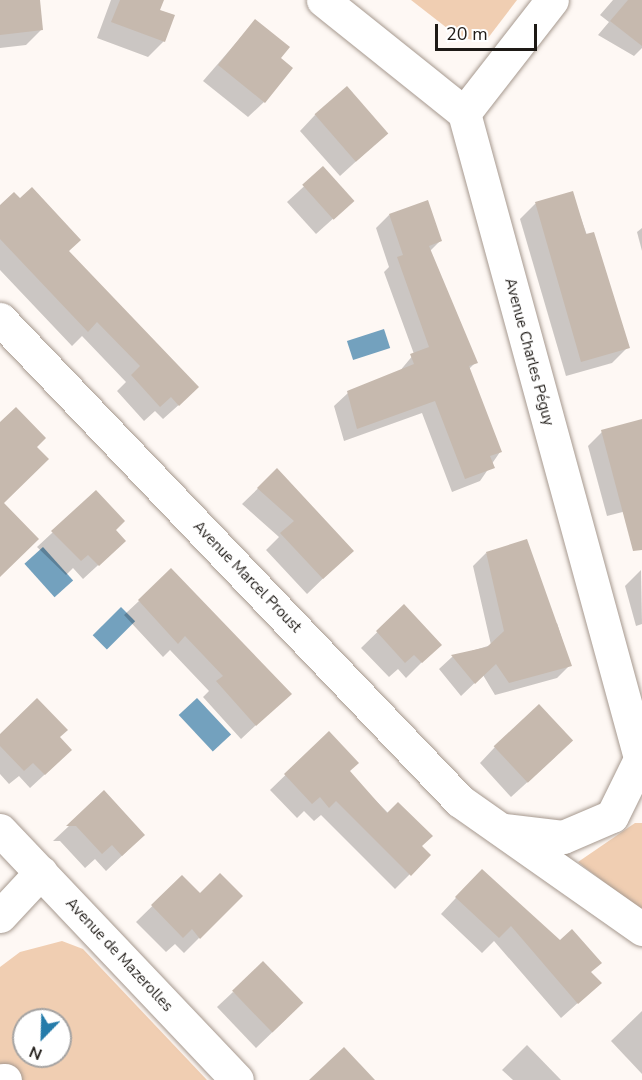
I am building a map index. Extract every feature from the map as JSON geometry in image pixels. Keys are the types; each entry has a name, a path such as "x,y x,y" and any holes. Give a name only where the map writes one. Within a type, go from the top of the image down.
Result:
{"street":[{"path":"322,0 464,113 552,0"},
{"name":"Avenue Charles Péguy","path":"464,113 641,762"},
{"name":"Avenue Marcel Proust","path":"0,319 460,801 642,929"},
{"name":"Avenue Marcel Proust","path":"499,829 563,837 612,816 641,762"},
{"name":"Avenue de Mazerolles","path":"0,830 237,1080"},
{"path":"0,916 41,872"}],"shaded area":[{"path":"411,0 517,0 488,38 472,40 456,35"},
{"path":"635,823 642,823 642,911 578,862"},
{"path":"62,941 83,949 207,1080 0,1080 0,967 20,952"}],"water":[{"path":"384,329 390,348 353,360 347,341"},
{"path":"43,547 73,580 55,597 24,564"},
{"path":"121,607 135,621 107,649 93,635"},
{"path":"197,698 231,735 213,752 179,715"}],"building":[{"path":"0,0 40,0 43,30 0,35"},
{"path":"120,0 164,0 160,10 175,15 165,42 111,22"},
{"path":"628,0 642,0 642,46 610,21"},
{"path":"255,19 290,47 281,58 293,68 265,103 218,65"},
{"path":"347,86 388,134 356,162 315,114"},
{"path":"323,166 354,201 334,220 302,185"},
{"path":"32,187 81,240 69,251 199,387 179,406 171,397 160,407 131,375 140,366 97,322 88,332 0,239 0,205 14,192 20,198"},
{"path":"573,191 586,234 594,232 630,348 581,362 535,202"},
{"path":"428,200 442,241 429,246 478,363 469,366 502,452 490,456 495,468 465,479 435,401 357,429 347,391 414,364 410,354 429,347 397,257 403,255 389,214"},
{"path":"16,407 46,438 37,447 49,459 4,503 39,539 0,577 0,422"},
{"path":"642,419 642,550 633,551 601,430"},
{"path":"277,468 354,551 323,579 280,533 294,521 257,488"},
{"path":"96,490 125,521 116,530 126,541 99,566 88,555 81,561 51,531"},
{"path":"527,539 572,666 509,683 496,664 475,684 451,655 487,647 504,631 486,552"},
{"path":"171,568 292,694 256,726 216,681 223,676 185,636 178,644 138,600"},
{"path":"404,604 442,645 422,663 414,655 405,663 376,631"},
{"path":"37,698 68,730 60,737 72,750 45,775 33,763 24,771 0,746 0,734"},
{"path":"539,704 573,741 528,783 494,746"},
{"path":"329,731 359,763 350,771 387,813 398,802 433,836 422,846 431,855 411,876 336,801 329,808 320,797 312,804 284,774"},
{"path":"104,790 145,835 122,856 112,845 102,854 76,826 66,826"},
{"path":"482,869 560,940 572,929 602,963 591,972 602,983 578,1004 511,926 499,938 455,897"},
{"path":"220,873 243,896 200,939 192,929 183,938 151,905 182,875 200,893"},
{"path":"263,961 303,1003 272,1033 232,991"},
{"path":"344,1047 375,1080 309,1080"}]}
